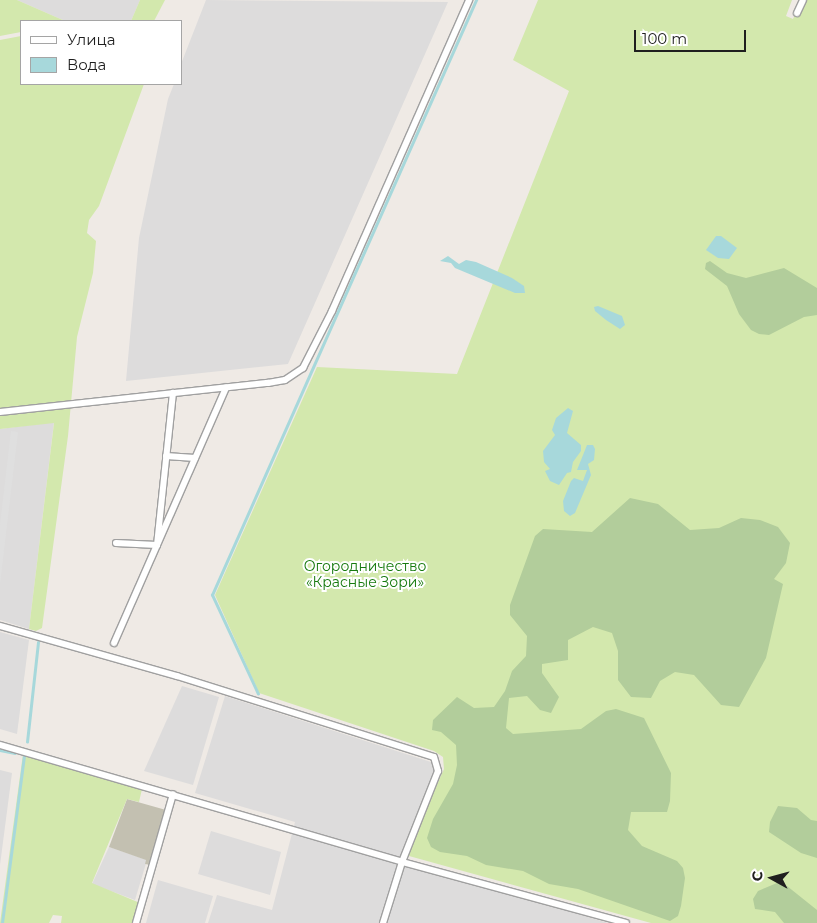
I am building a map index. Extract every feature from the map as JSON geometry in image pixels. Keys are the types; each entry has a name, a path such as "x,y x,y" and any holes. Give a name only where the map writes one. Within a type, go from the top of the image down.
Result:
{"street":[{"path":"0,412 285,380 304,368 470,0"},
{"path":"797,13 803,0"},
{"path":"114,643 226,388"},
{"path":"157,545 173,393"},
{"path":"166,456 195,458"},
{"path":"116,543 157,545"},
{"path":"0,626 177,676 434,758 438,770 402,862 383,923"},
{"path":"0,745 402,862 626,923"},
{"path":"136,923 173,794"}],"shaded area":[{"path":"17,0 140,0 131,20 63,20"},
{"path":"206,0 448,2 288,364 126,381 139,238 168,99 174,85 182,85 182,61"},
{"path":"54,422 29,629 0,620 0,429"},
{"path":"11,431 18,432 0,584 0,525"},
{"path":"0,632 29,640 17,734 0,729"},
{"path":"182,686 219,697 193,785 144,771"},
{"path":"225,696 431,762 437,770 401,860 608,923 208,923 217,895 272,910 295,822 195,793"},
{"path":"0,770 12,773 0,865"},
{"path":"127,799 166,810 151,865 145,864 146,860 109,847"},
{"path":"211,831 281,852 270,895 198,874"},
{"path":"109,847 147,860 135,900 92,884"},
{"path":"158,880 213,896 205,923 146,923"}],"green space":[{"path":"0,0 17,0 63,20 20,20 20,32 0,36"},
{"path":"140,0 165,0 155,20 131,20"},
{"name":"Огородничество «Красные Зори»","path":"538,0 792,0 786,16 793,19 802,0 817,0 817,923 651,923 409,856 408,848 444,769 443,757 434,751 259,693 215,595 317,367 457,374 569,91 513,60"},
{"path":"20,36 20,85 144,85 99,206 89,220 87,233 96,241 93,273 77,337 68,436 42,628 36,631 29,629 54,423 0,429 0,40"},
{"path":"710,261 727,273 746,278 784,268 817,288 817,315 804,317 769,335 759,334 751,330 739,314 727,286 705,269 706,263"},
{"path":"630,498 658,504 690,530 719,528 741,518 760,520 778,527 790,543 786,563 774,579 783,584 766,658 739,707 721,705 694,675 675,672 660,681 651,698 631,697 618,680 618,651 612,633 593,627 568,640 568,660 542,664 542,673 559,697 551,713 540,710 527,696 509,698 506,728 513,734 581,729 606,711 616,709 644,718 671,773 670,801 667,812 631,812 628,830 642,846 677,861 683,868 685,878 681,906 678,916 670,921 578,889 549,884 523,871 486,865 467,856 440,852 431,847 427,838 433,819 453,784 457,765 456,745 441,732 432,730 433,720 457,697 474,708 494,707 505,691 512,671 526,656 527,636 510,615 510,605 535,536 543,529 592,532"},
{"path":"23,754 142,789 139,802 127,799 92,883 140,903 134,923 61,923 62,916 53,915 49,923 0,923"},
{"path":"778,806 797,808 811,820 817,821 817,858 801,853 769,832 770,822"},
{"path":"777,883 787,886 817,910 817,923 784,923 775,912 755,909 753,899 758,891"}],"water":[{"path":"716,236 721,236 737,248 729,259 718,258 706,250"},
{"path":"448,256 459,264 466,260 476,262 512,278 524,286 525,293 515,293 455,268 451,263 440,261"},
{"path":"598,306 622,316 625,325 620,329 606,320 595,311 594,307"},
{"path":"568,408 573,411 567,433 581,445 581,451 573,462 571,472 567,473 559,485 550,481 545,471 550,469 544,462 543,451 555,435 552,430 556,418"},
{"path":"587,445 593,445 595,449 594,460 588,464 591,475 575,513 570,516 564,511 563,501 574,478 583,481 587,470 577,470"}],"waterway":[{"path":"258,694 212,595 476,0"},
{"path":"27,742 38,643"},
{"path":"0,750 15,753"},
{"path":"2,923 24,755"}]}
